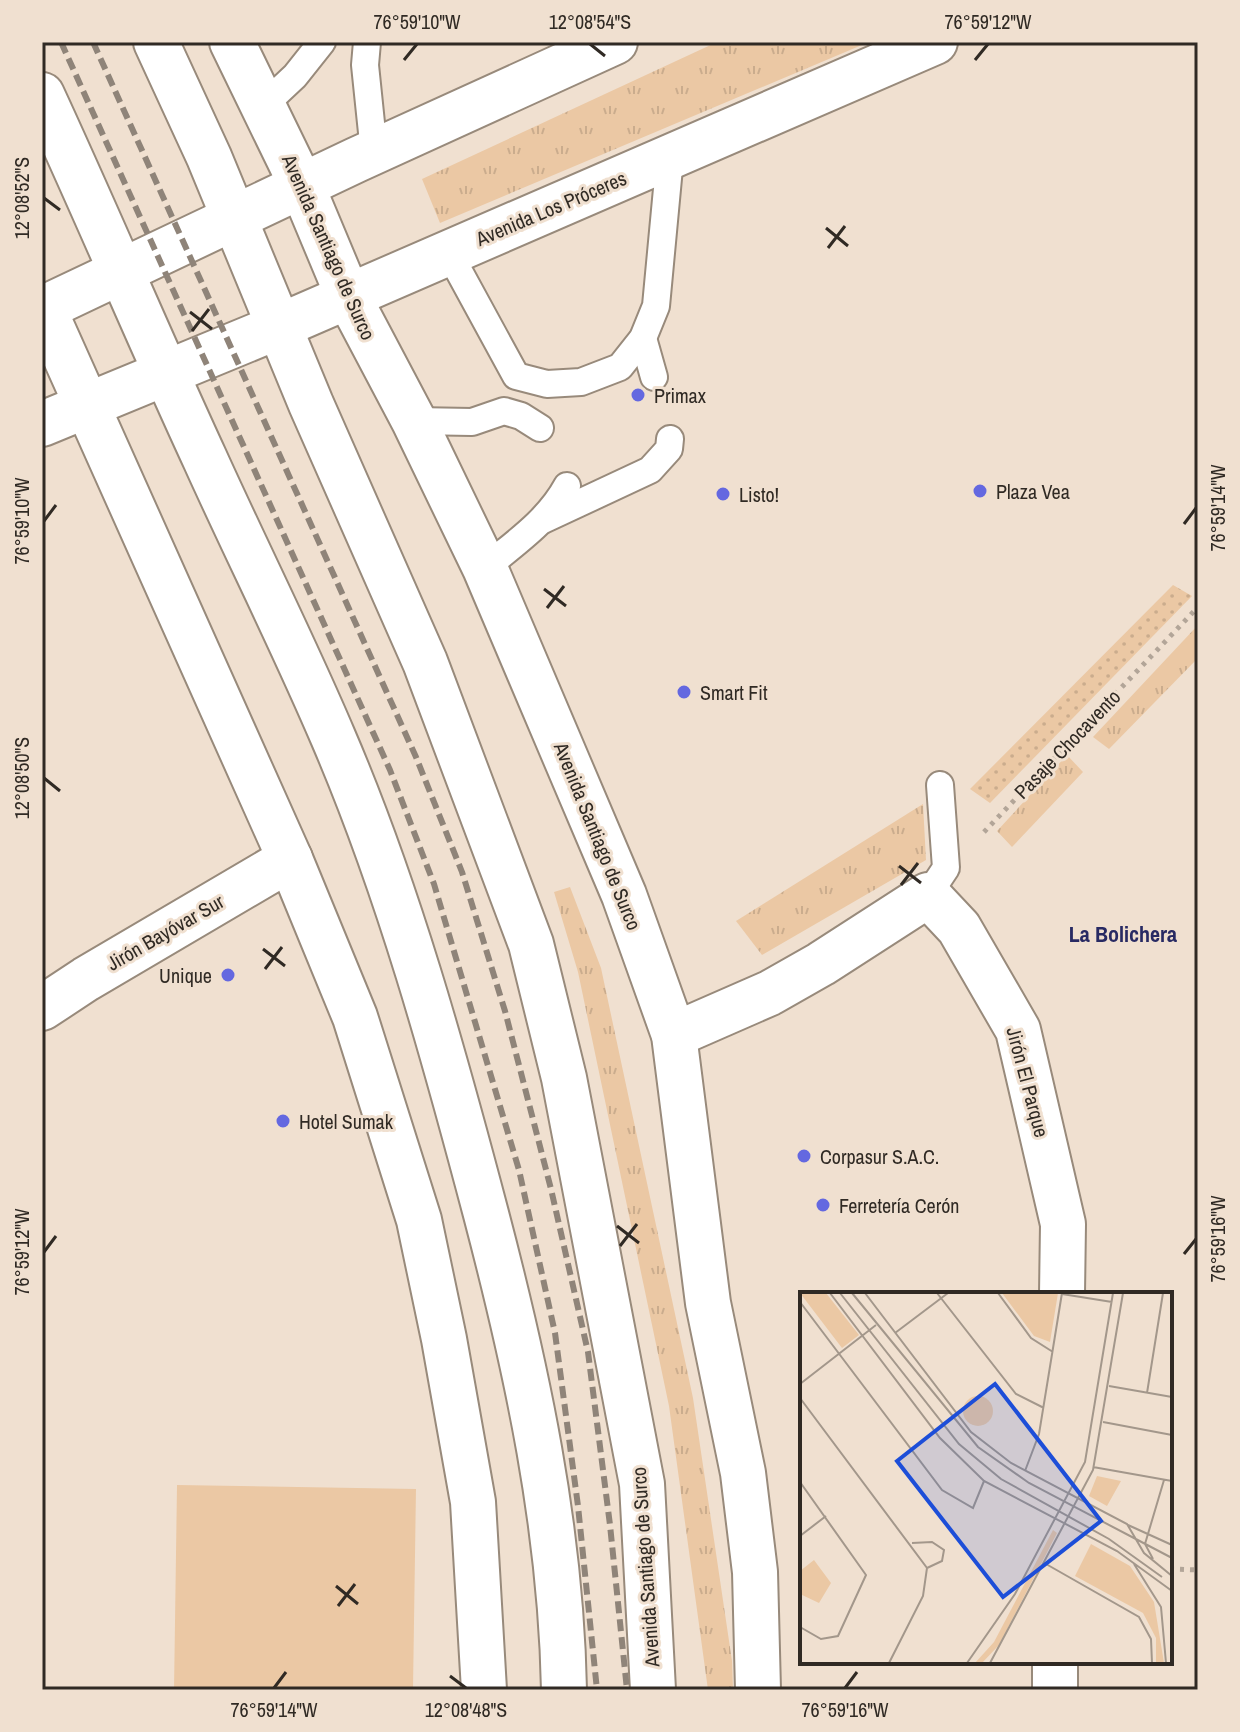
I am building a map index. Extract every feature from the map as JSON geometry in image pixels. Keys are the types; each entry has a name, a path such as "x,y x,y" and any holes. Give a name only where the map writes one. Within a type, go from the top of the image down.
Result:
{"main road":[{"name":"Avenida Santiago de Surco","path":"156,42 425,662 531,944 564,1078 642,1484 653,1690"},
{"name":"Avenida Santiago de Surco","path":"232,42 302,186 348,296 414,421 485,568 624,895 674,1035 708,1303 743,1473 755,1572 758,1690"},
{"path":"484,1690 473,1502 419,1220 355,1017 290,859 43,307 615,42"},
{"name":"Avenida Los Próceres","path":"42,424 280,326 935,42"},
{"path":"42,95 334,739 395,903 464,1129 519,1342 550,1511 564,1690"},
{"name":"Jirón Bayóvar Sur","path":"42,1008 290,859"},
{"path":"674,1035 783,986 928,895"},
{"name":"Jirón El Parque","path":"928,895 959,928 1018,1030 1063,1224 1062,1292"},
{"path":"1055,1664 1055,1690"}],"lane":[{"path":"263,106 295,76 322,42"},
{"path":"367,42 365,65 374,152"},
{"path":"449,253 516,376 547,384 581,382 620,367 643,338 656,306 670,157"},
{"path":"643,338 654,377"},
{"path":"504,411 516,376"},
{"path":"414,421 472,422 504,411 521,416 540,428"},
{"path":"543,520 650,470 669,449 670,439"},
{"path":"485,568 543,520 558,504 567,486"},
{"path":"928,895 946,868 940,785"}],"path":[{"name":"Pasaje Chocavento","path":"985,841 984,830 1198,607"},
{"path":"1172,1569 1198,1570"}],"green space":[{"path":"717,42 869,42 440,223 422,179"},
{"path":"1173,585 1192,596 990,803 970,789"},
{"path":"1198,625 1198,658 1109,749 1093,737"},
{"path":"1067,755 1083,772 1012,847 997,831"},
{"path":"923,804 926,860 762,955 736,921"},
{"path":"570,887 601,968 693,1398 732,1661 733,1690 708,1690 669,1406 578,972 554,892"},
{"path":"177,1485 416,1489 413,1690 174,1690"}],"railway":[{"path":"61,42 390,770 434,884 519,1170 555,1333 578,1506 597,1690"},
{"path":"93,42 416,757 462,872 505,1011 551,1189 588,1352 627,1690"}],"place":[{"name":"Primax","path":"638,395"},
{"name":"Plaza Vea","path":"980,491"},
{"name":"Listo!","path":"723,494"},
{"name":"Smart Fit","path":"684,692"},
{"name":"Unique","path":"228,975"},
{"name":"Hotel Sumak","path":"283,1121"},
{"name":"Corpasur S.A.C.","path":"804,1156"},
{"name":"Ferretería Cerón","path":"823,1205"}],"district":[{"name":"La Bolichera","path":"1123,934"}]}
